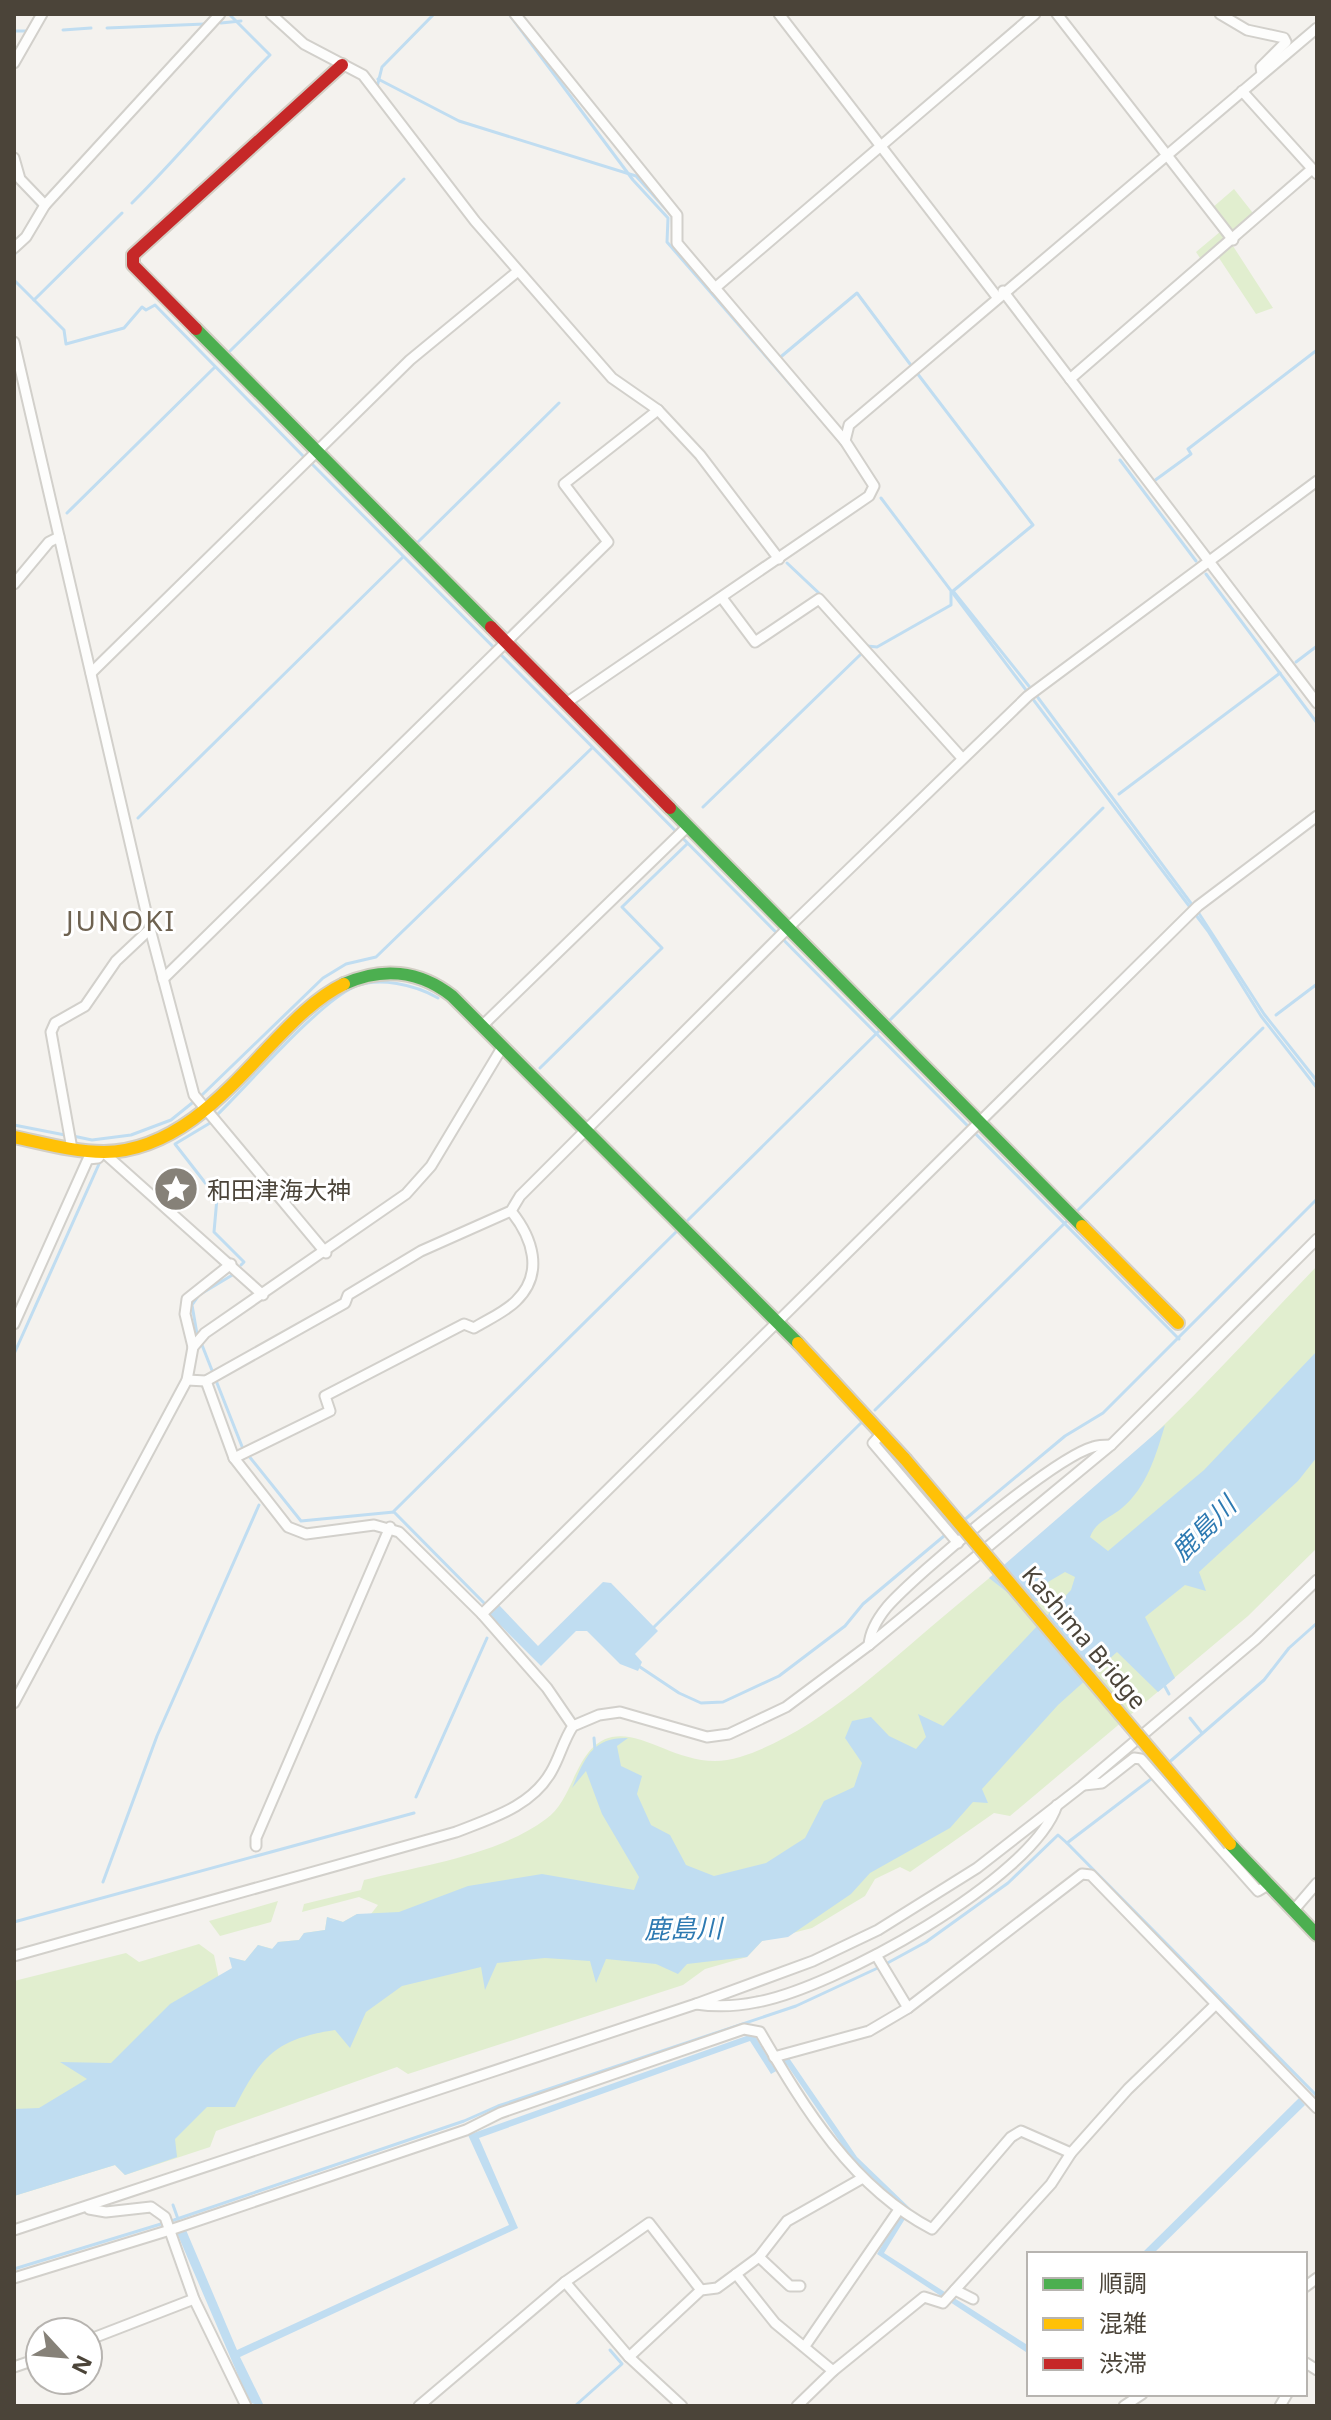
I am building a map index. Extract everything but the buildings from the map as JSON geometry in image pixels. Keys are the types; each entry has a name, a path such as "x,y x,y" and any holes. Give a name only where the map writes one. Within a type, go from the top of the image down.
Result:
{"street":[{"path":"14,63 42,14"},
{"path":"14,248 26,237 45,205 220,14"},
{"path":"271,14 304,44 363,75 475,221 612,378 658,410 700,455 779,559"},
{"path":"515,14 677,215 677,243 845,441 874,486 869,496 566,703"},
{"path":"779,14 881,146 1070,379 1317,703"},
{"path":"715,288 1035,14"},
{"path":"1057,14 1233,240"},
{"path":"1220,14 1247,30 1284,38 1286,42 1261,67 1262,74"},
{"path":"845,441 849,425 1000,294 1262,74 1314,35"},
{"path":"342,65 131,260 314,454 566,703 682,832 884,1026 1178,1323"},
{"path":"1070,379 1314,172 1242,91"},
{"path":"14,158 20,179 45,205"},
{"path":"91,673 410,360 518,271"},
{"path":"14,342 150,929 199,1102 326,1253"},
{"path":"163,979 608,542 564,484 658,410"},
{"path":"187,1380 213,1377 345,1303 348,1295 421,1251 511,1211 520,1196 786,930 1028,696 1317,481"},
{"path":"14,584 49,542 59,537"},
{"path":"722,598 755,642 819,599 962,758"},
{"path":"482,1614 1194,910 1317,816"},
{"path":"483,1025 682,832"},
{"path":"72,1140 51,1032 55,1023 85,1006 116,961 150,929"},
{"name":"Kashima Bridge","path":"14,1137 72,1140 103,1152 135,1148 171,1132 199,1102 330,990 356,976 385,971 407,973 431,982 454,997 483,1025 776,1321 882,1433 1230,1844 1317,1935"},
{"path":"193,1347 205,1333 326,1253 406,1194 431,1166 503,1046"},
{"path":"14,1324 88,1159 98,1158 103,1152 263,1295"},
{"path":"242,1455 330,1411 325,1396 464,1324 474,1328 516,1301 526,1286 533,1263 533,1245 511,1211"},
{"path":"14,1956 456,1832 498,1815 534,1794 551,1772 573,1726 599,1715 620,1712 707,1737 729,1734 786,1707 869,1645 1111,1445 1317,1239"},
{"path":"14,1703 187,1380 193,1347 185,1314 187,1299 231,1264"},
{"path":"213,1377 242,1455 288,1527 298,1532 390,1527 482,1614 547,1688 573,1726"},
{"path":"882,1433 873,1443 956,1541"},
{"path":"869,1645 870,1633 887,1608 956,1541 1041,1478 1091,1447 1111,1445"},
{"path":"256,1846 256,1838 390,1527"},
{"path":"14,2230 86,2209 696,2004 813,1961 878,1930 977,1868 1082,1786 1256,1639 1317,1580"},
{"path":"1082,1786 1102,1783 1134,1758 1147,1765 1258,1891 1268,1885"},
{"path":"696,2004 711,2006 758,2002 877,1958 1008,1868 1052,1819 1057,1805"},
{"path":"778,2062 869,2031 908,2008 1082,1874 1091,1875 1317,2108"},
{"path":"1293,1911 1317,1883"},
{"path":"877,1958 908,2008"},
{"path":"797,2406 833,2371 924,2297 943,2303 1051,2184 1071,2153 1128,2089 1215,2005"},
{"path":"14,2278 466,2130 500,2113 744,2029 760,2032 830,2141 861,2179 898,2211 932,2229 1011,2137 1021,2131 1071,2153"},
{"path":"629,2357 701,2290 717,2288 759,2257 787,2221 861,2179"},
{"path":"86,2209 106,2212 151,2207 175,2227 194,2299 246,2406"},
{"path":"805,2346 898,2211"},
{"path":"419,2406 565,2282 649,2223 701,2290"},
{"path":"759,2257 790,2286 800,2286"},
{"path":"736,2274 775,2323 833,2371"},
{"path":"565,2282 629,2357 679,2405"},
{"path":"954,2291 973,2299"},
{"path":"104,2334 194,2299"}],"green space":[{"path":"1234,189 1260,222 1233,246 1273,308 1256,314 1219,258 1206,267 1196,252 1227,226 1212,208"},
{"path":"1317,1266 1317,1387 817,1864 643,1909 516,1899 14,2146 14,1981 126,1953 139,1962 199,1944 214,1955 219,1979 233,1968 229,1957 245,1961 258,1945 273,1949 278,1942 299,1940 304,1933 325,1930 327,1917 343,1922 357,1914 371,1914 378,1905 359,1897 302,1912 304,1904 361,1890 364,1880 482,1851 526,1832 556,1810 590,1750 600,1742 612,1737 626,1737 686,1756 721,1761 767,1747 794,1733 870,1679 1139,1449"},
{"path":"1317,1433 1317,1548 1248,1616 1010,1816 994,1813 910,1872 900,1867 875,1879 865,1896 812,1928 762,1941 747,1957 705,1969 683,1985 408,2074 397,2067 216,2131 210,2147 125,2175 115,2165 14,2196 14,2174 401,1958 722,1953"},
{"path":"278,1901 271,1922 220,1936 209,1921"}],"water":[{"name":"鹿島川","path":"1317,1351 1317,1457 1298,1481 1199,1572 1206,1591 1185,1585 1145,1617 1175,1678 1158,1692 1117,1652 1058,1705 982,1789 988,1803 973,1802 950,1828 870,1873 851,1894 788,1937 762,1941 747,1957 687,1964 678,1974 656,1964 606,1959 596,1983 590,1961 545,1958 497,1963 485,1990 481,1967 402,1986 366,2012 350,2048 335,2030 298,2039 273,2053 253,2075 235,2107 207,2107 175,2139 177,2157 125,2175 115,2165 14,2196 14,2109 39,2108 87,2079 60,2062 111,2063 170,2004 232,1968 229,1957 245,1961 258,1945 272,1949 278,1942 299,1940 304,1933 325,1930 327,1917 343,1922 357,1914 399,1912 468,1886 542,1874 634,1890 639,1877 602,1814 586,1771 572,1788 591,1751 606,1741 628,1738 617,1746 621,1766 642,1776 637,1794 651,1825 670,1835 686,1865 714,1876 766,1863 805,1838 824,1801 854,1787 862,1763 845,1738 852,1721 871,1717 889,1736 916,1749 926,1737 918,1714 943,1726 1071,1590 1075,1577 1065,1572 1048,1582 1046,1599 1022,1604 989,1578 1165,1425 1154,1459 1138,1490 1122,1508 1099,1524 1090,1537 1108,1551 1204,1470"},
{"path":"603,1582 611,1583 658,1631 635,1654 642,1662 638,1671 620,1664 587,1631 576,1631 541,1666 489,1614 499,1605 538,1646"},
{"path":"749,2035 755,2036 773,2066 789,2058 857,2157 911,2209 884,2253 1027,2345 1027,2353 877,2254 904,2208 853,2161 787,2065 771,2074 750,2041 479,2138 518,2228 240,2357 264,2406 250,2403 177,2233 186,2230 237,2350 509,2225 468,2135"},
{"path":"1299,2098 1305,2105 1155,2252 1143,2252"}],"waterway":[{"path":"132,203 270,55 229,14"},
{"path":"377,87 382,67 434,14"},
{"path":"509,14 633,180 668,218 667,242 822,421"},
{"path":"221,23 241,21"},
{"path":"107,28 205,24"},
{"path":"63,30 91,28"},
{"path":"14,31 28,31"},
{"path":"378,79 459,121 636,176 672,216 673,244"},
{"path":"230,351 404,179"},
{"path":"17,181 39,206 36,212"},
{"path":"34,300 122,213"},
{"path":"14,255 38,226"},
{"path":"14,280 64,330 66,344 124,328 142,307 146,310 155,305 305,458"},
{"path":"777,360 857,293 910,364"},
{"path":"1154,481 1191,454 1188,449 1317,350"},
{"path":"67,513 215,367"},
{"path":"917,373 1033,525 953,591 1036,695 1193,906"},
{"path":"418,542 559,403"},
{"path":"1120,460 1196,561"},
{"path":"311,463 1179,1339"},
{"path":"881,498 1208,931 1261,1016 1317,1088"},
{"path":"138,818 403,557"},
{"path":"787,563 822,596"},
{"path":"1206,574 1317,723"},
{"path":"867,646 877,647 951,605 951,592"},
{"path":"1296,662 1317,646"},
{"path":"703,807 860,655"},
{"path":"1119,794 1280,673"},
{"path":"73,1136 92,1140 131,1135 171,1120 202,1095 323,978 346,964 376,957 592,748"},
{"path":"887,1023 1103,808"},
{"path":"540,1068 662,948 622,907 687,844"},
{"path":"1198,912 1264,1014 1317,1081"},
{"path":"217,1115 321,1010 354,987 385,982 419,989 438,998"},
{"path":"1276,1015 1317,984"},
{"path":"688,1220 882,1028"},
{"path":"1075,1213 1263,1028"},
{"path":"210,1123 175,1144 217,1198 214,1232 244,1262 241,1265"},
{"path":"14,1125 65,1135"},
{"path":"14,1354 99,1164"},
{"path":"963,1521 1065,1436 1103,1413 1317,1199"},
{"path":"875,1410 1069,1219"},
{"path":"394,1511 676,1232"},
{"path":"197,1334 192,1305 199,1295 234,1274"},
{"path":"202,1345 243,1449"},
{"path":"652,1629 863,1421"},
{"path":"248,1455 301,1521 394,1512 486,1605"},
{"path":"103,1882 157,1736 259,1505"},
{"path":"637,1665 679,1693 701,1703 723,1702 779,1676 845,1626 863,1604 957,1525"},
{"path":"1166,1765 1264,1680 1289,1648 1317,1623"},
{"path":"416,1797 487,1638"},
{"path":"1163,1683 1169,1694"},
{"path":"1190,1718 1202,1733"},
{"path":"594,1738 595,1750"},
{"path":"14,2269 174,2220 796,2006 926,1942 1008,1883 1058,1835 1067,1843 1155,1776"},
{"path":"14,1922 414,1813"},
{"path":"1067,1843 1317,2096"},
{"path":"173,2205 178,2219"},
{"path":"575,2406 622,2364 610,2350"}],"traffic: fast":[{"path":"196,329 491,627"},
{"path":"670,808 1082,1226"},
{"path":"344,984 372,975 400,974 427,981 452,996 798,1343"},
{"path":"1230,1844 1317,1935"}],"traffic: slow":[{"path":"14,1137 93,1152 129,1149 152,1142 173,1132 213,1103 302,1014 344,984"},
{"path":"1082,1226 1178,1323"},
{"path":"798,1343 905,1459"},
{"path":"905,1459 1230,1844"}],"traffic: jam":[{"path":"196,329 133,265 133,255 342,65"},
{"path":"491,627 670,808"}],"place":[{"name":"和田津海大神","path":"176,1189"}],"district":[{"name":"JUNOKI","path":"121,920"}]}
